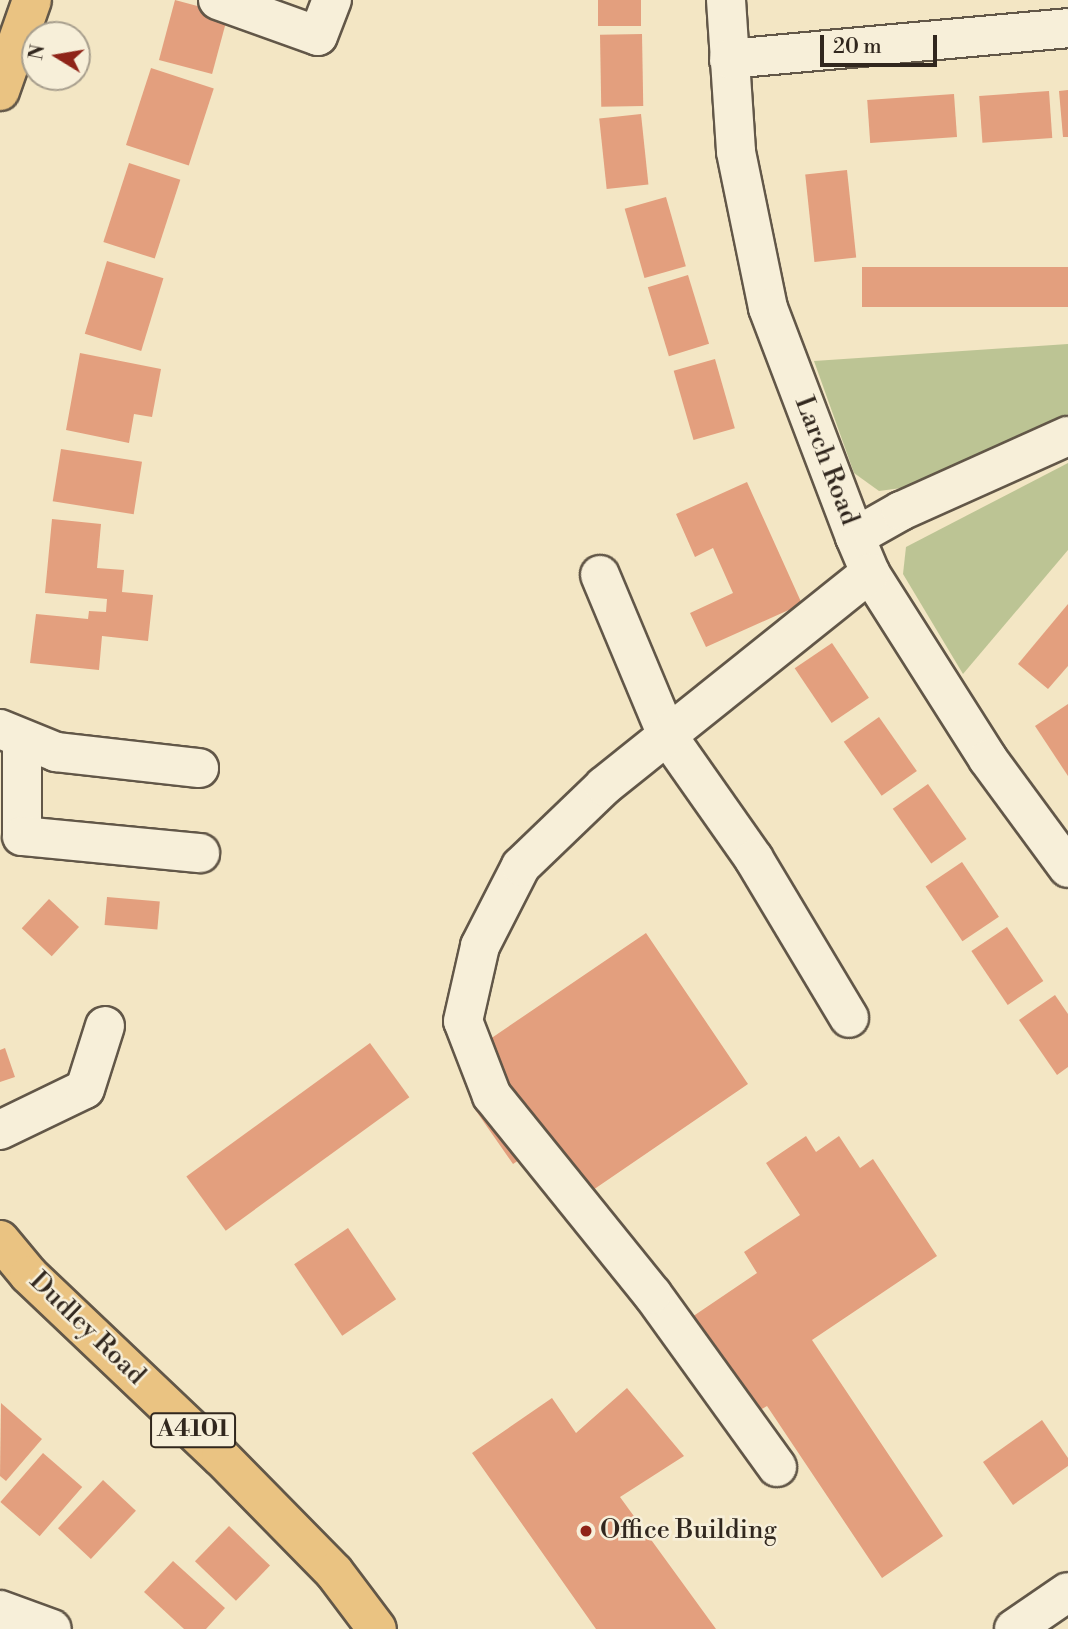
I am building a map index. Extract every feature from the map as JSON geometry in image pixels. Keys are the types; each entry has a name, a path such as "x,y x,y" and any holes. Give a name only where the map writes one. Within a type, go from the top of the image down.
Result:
{"main road":[{"path":"0,91 32,0"},
{"name":"Dudley Road","path":"0,1240 14,1274 221,1457 334,1572 377,1629"}],"street":[{"path":"218,0 318,36 332,0"},
{"name":"Larch Road","path":"726,0 736,152 768,309 855,537 870,573 988,759 1068,868"},
{"path":"729,59 1068,28"},
{"path":"855,537 901,511 1068,436"},
{"path":"778,1467 652,1294 492,1096 463,1021 480,946 521,866 604,786 870,573"},
{"path":"600,575 667,735 754,859 849,1018"},
{"path":"199,768 56,752 11,735 22,836 200,853"},
{"path":"0,1130 85,1089 105,1026"},
{"path":"1014,1629 1068,1592"},
{"path":"0,1610 52,1629"}],"green space":[{"path":"1068,344 1068,414 909,487 879,491 854,473 814,361"},
{"path":"1068,463 1068,550 963,674 903,574 906,547"}],"building":[{"path":"175,0 228,14 212,74 159,60"},
{"path":"598,0 641,0 641,26 598,26"},
{"path":"642,34 643,106 601,107 600,35"},
{"path":"151,68 214,88 189,165 126,145"},
{"path":"1068,90 1068,137 1063,137 1059,91"},
{"path":"1049,91 1052,138 982,143 979,96"},
{"path":"954,94 957,137 870,143 867,100"},
{"path":"641,114 648,185 607,189 599,118"},
{"path":"129,163 180,180 155,259 103,242"},
{"path":"847,170 856,258 814,262 805,174"},
{"path":"666,197 686,266 645,278 625,209"},
{"path":"107,261 163,278 141,351 85,334"},
{"path":"862,267 1068,267 1068,307 862,307"},
{"path":"688,275 709,344 669,356 648,287"},
{"path":"80,353 161,369 152,417 134,414 129,443 66,430"},
{"path":"715,359 735,428 694,440 674,371"},
{"path":"61,449 142,462 134,514 53,501"},
{"path":"747,482 802,604 706,647 690,613 733,593 713,548 695,557 676,514"},
{"path":"52,519 101,524 97,568 124,570 122,592 153,595 148,641 102,636 99,670 30,663 36,614 88,619 89,611 106,612 107,599 45,593"},
{"path":"1068,604 1068,666 1048,689 1018,664"},
{"path":"832,643 869,698 832,723 795,668"},
{"path":"1068,704 1068,776 1035,726"},
{"path":"879,717 917,771 882,796 844,742"},
{"path":"928,784 966,839 931,864 893,809"},
{"path":"962,862 999,917 962,941 926,887"},
{"path":"107,897 160,902 157,930 105,925"},
{"path":"49,899 79,927 52,956 22,928"},
{"path":"1007,927 1043,981 1008,1005 971,951"},
{"path":"646,933 748,1084 571,1205 534,1150 513,1164 474,1108 495,1093 468,1054"},
{"path":"1055,995 1068,1014 1068,1067 1057,1075 1019,1020"},
{"path":"370,1043 409,1097 226,1231 186,1176"},
{"path":"5,1048 15,1077 0,1082 0,1050"},
{"path":"806,1136 816,1152 839,1136 860,1168 873,1159 937,1256 812,1340 943,1536 882,1578 767,1406 748,1417 689,1319 757,1273 744,1252 800,1215 766,1163"},
{"path":"348,1228 396,1299 342,1336 294,1264"},
{"name":"Office Building","path":"627,1388 684,1456 620,1497 716,1629 596,1629 472,1453 552,1398 576,1433"},
{"path":"1,1403 42,1439 6,1481 0,1476"},
{"path":"1042,1420 1068,1458 1068,1466 1013,1505 983,1462"},
{"path":"43,1453 82,1487 40,1536 0,1502"},
{"path":"103,1480 136,1511 91,1559 58,1528"},
{"path":"229,1526 270,1566 236,1601 195,1561"},
{"path":"173,1561 225,1608 206,1629 184,1629 144,1592"}],"place":[{"name":"Office Building","path":"586,1531"}]}
